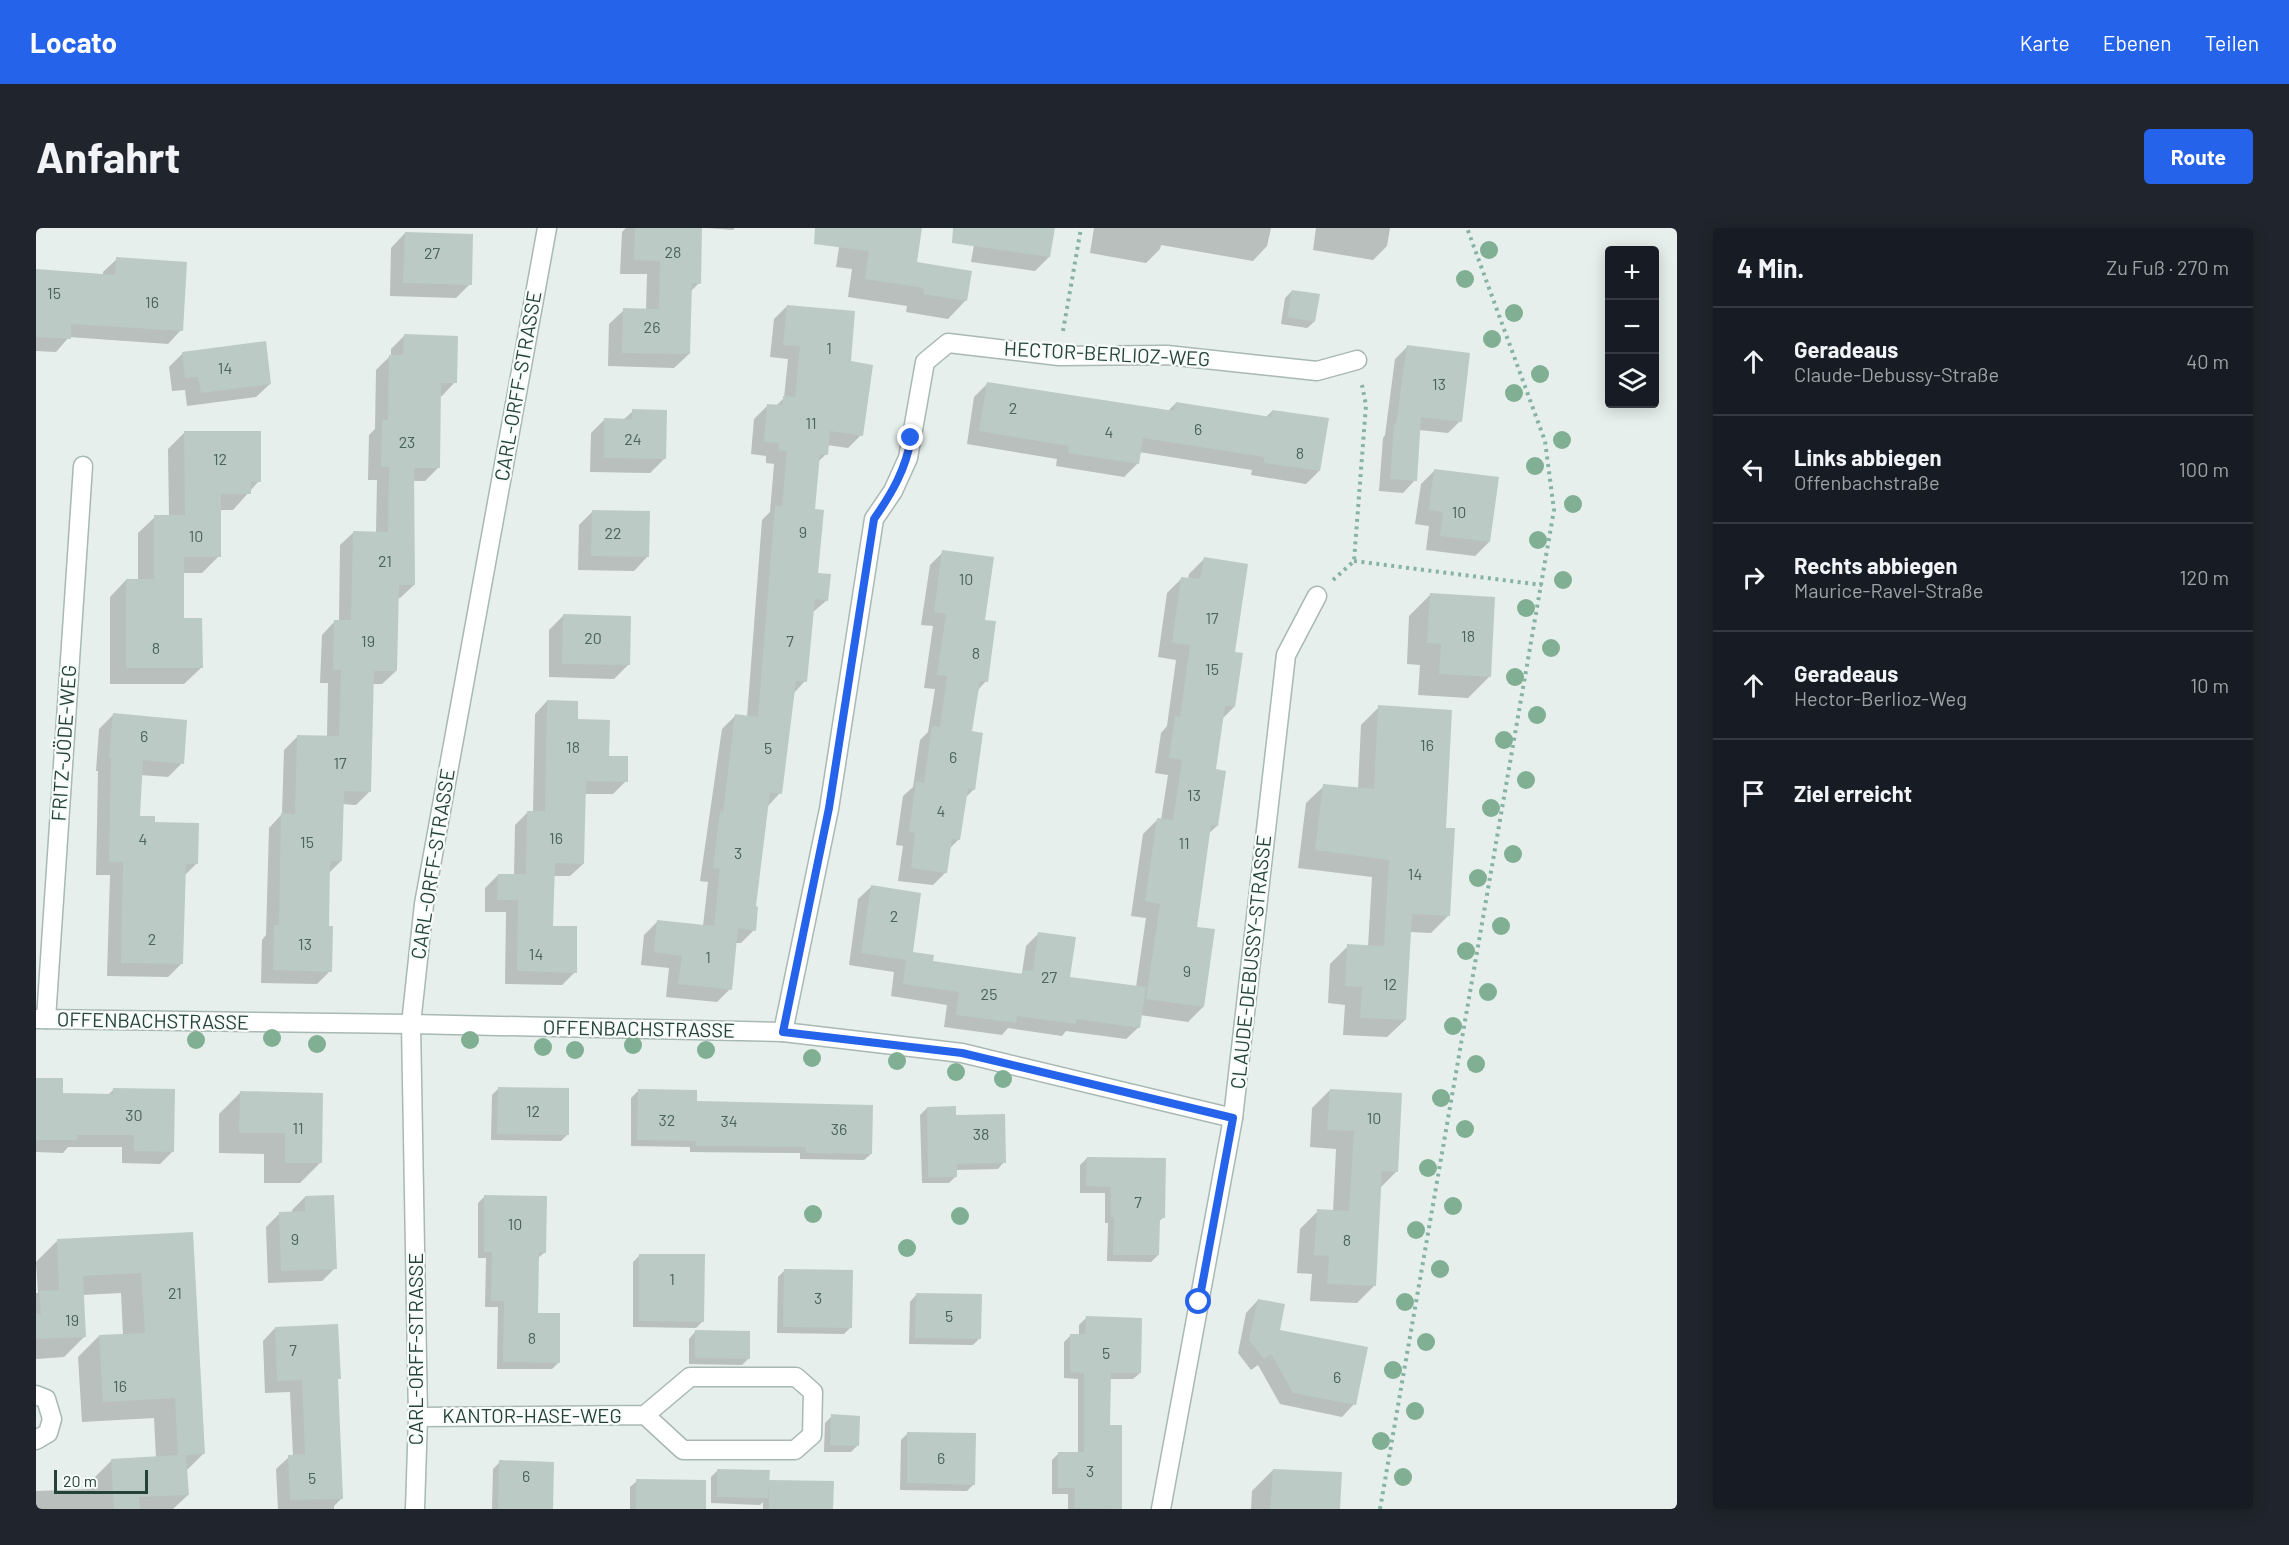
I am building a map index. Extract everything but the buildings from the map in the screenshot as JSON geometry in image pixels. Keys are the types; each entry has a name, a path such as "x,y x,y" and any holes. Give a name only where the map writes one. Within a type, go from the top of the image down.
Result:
{"street":[{"name":"CARL-ORFF-STRASSE","path":"415,1509 418,1417 411,1024 424,904 547,228"},
{"name":"HECTOR-BERLIOZ-WEG","path":"783,1032 829,808 874,519 893,491 908,458 924,362 948,343 1059,356 1167,355 1317,371 1357,360"},
{"name":"FRITZ-JÖDE-WEG","path":"41,1019 82,466"},
{"name":"CLAUDE-DEBUSSY-STRASSE","path":"1161,1509 1233,1118 1286,655 1317,596"},
{"name":"OFFENBACHSTRASSE","path":"41,1019 783,1032 962,1053 1233,1118"},
{"name":"KANTOR-HASE-WEG","path":"418,1417 645,1415 690,1377 796,1377 813,1392 812,1436 795,1450 682,1450 645,1415"},
{"path":"36,1395 46,1399 52,1419 48,1433 36,1440"}],"path":[{"path":"1059,356 1081,228"},
{"path":"1380,1509 1554,510 1545,441 1467,228"},
{"path":"1317,596 1354,561 1366,405 1357,360"},
{"path":"1354,561 1542,585"}],"route":[{"path":"911,438 908,458 893,491 874,519 829,808 783,1032 962,1053 1233,1118 1199,1302"}]}
